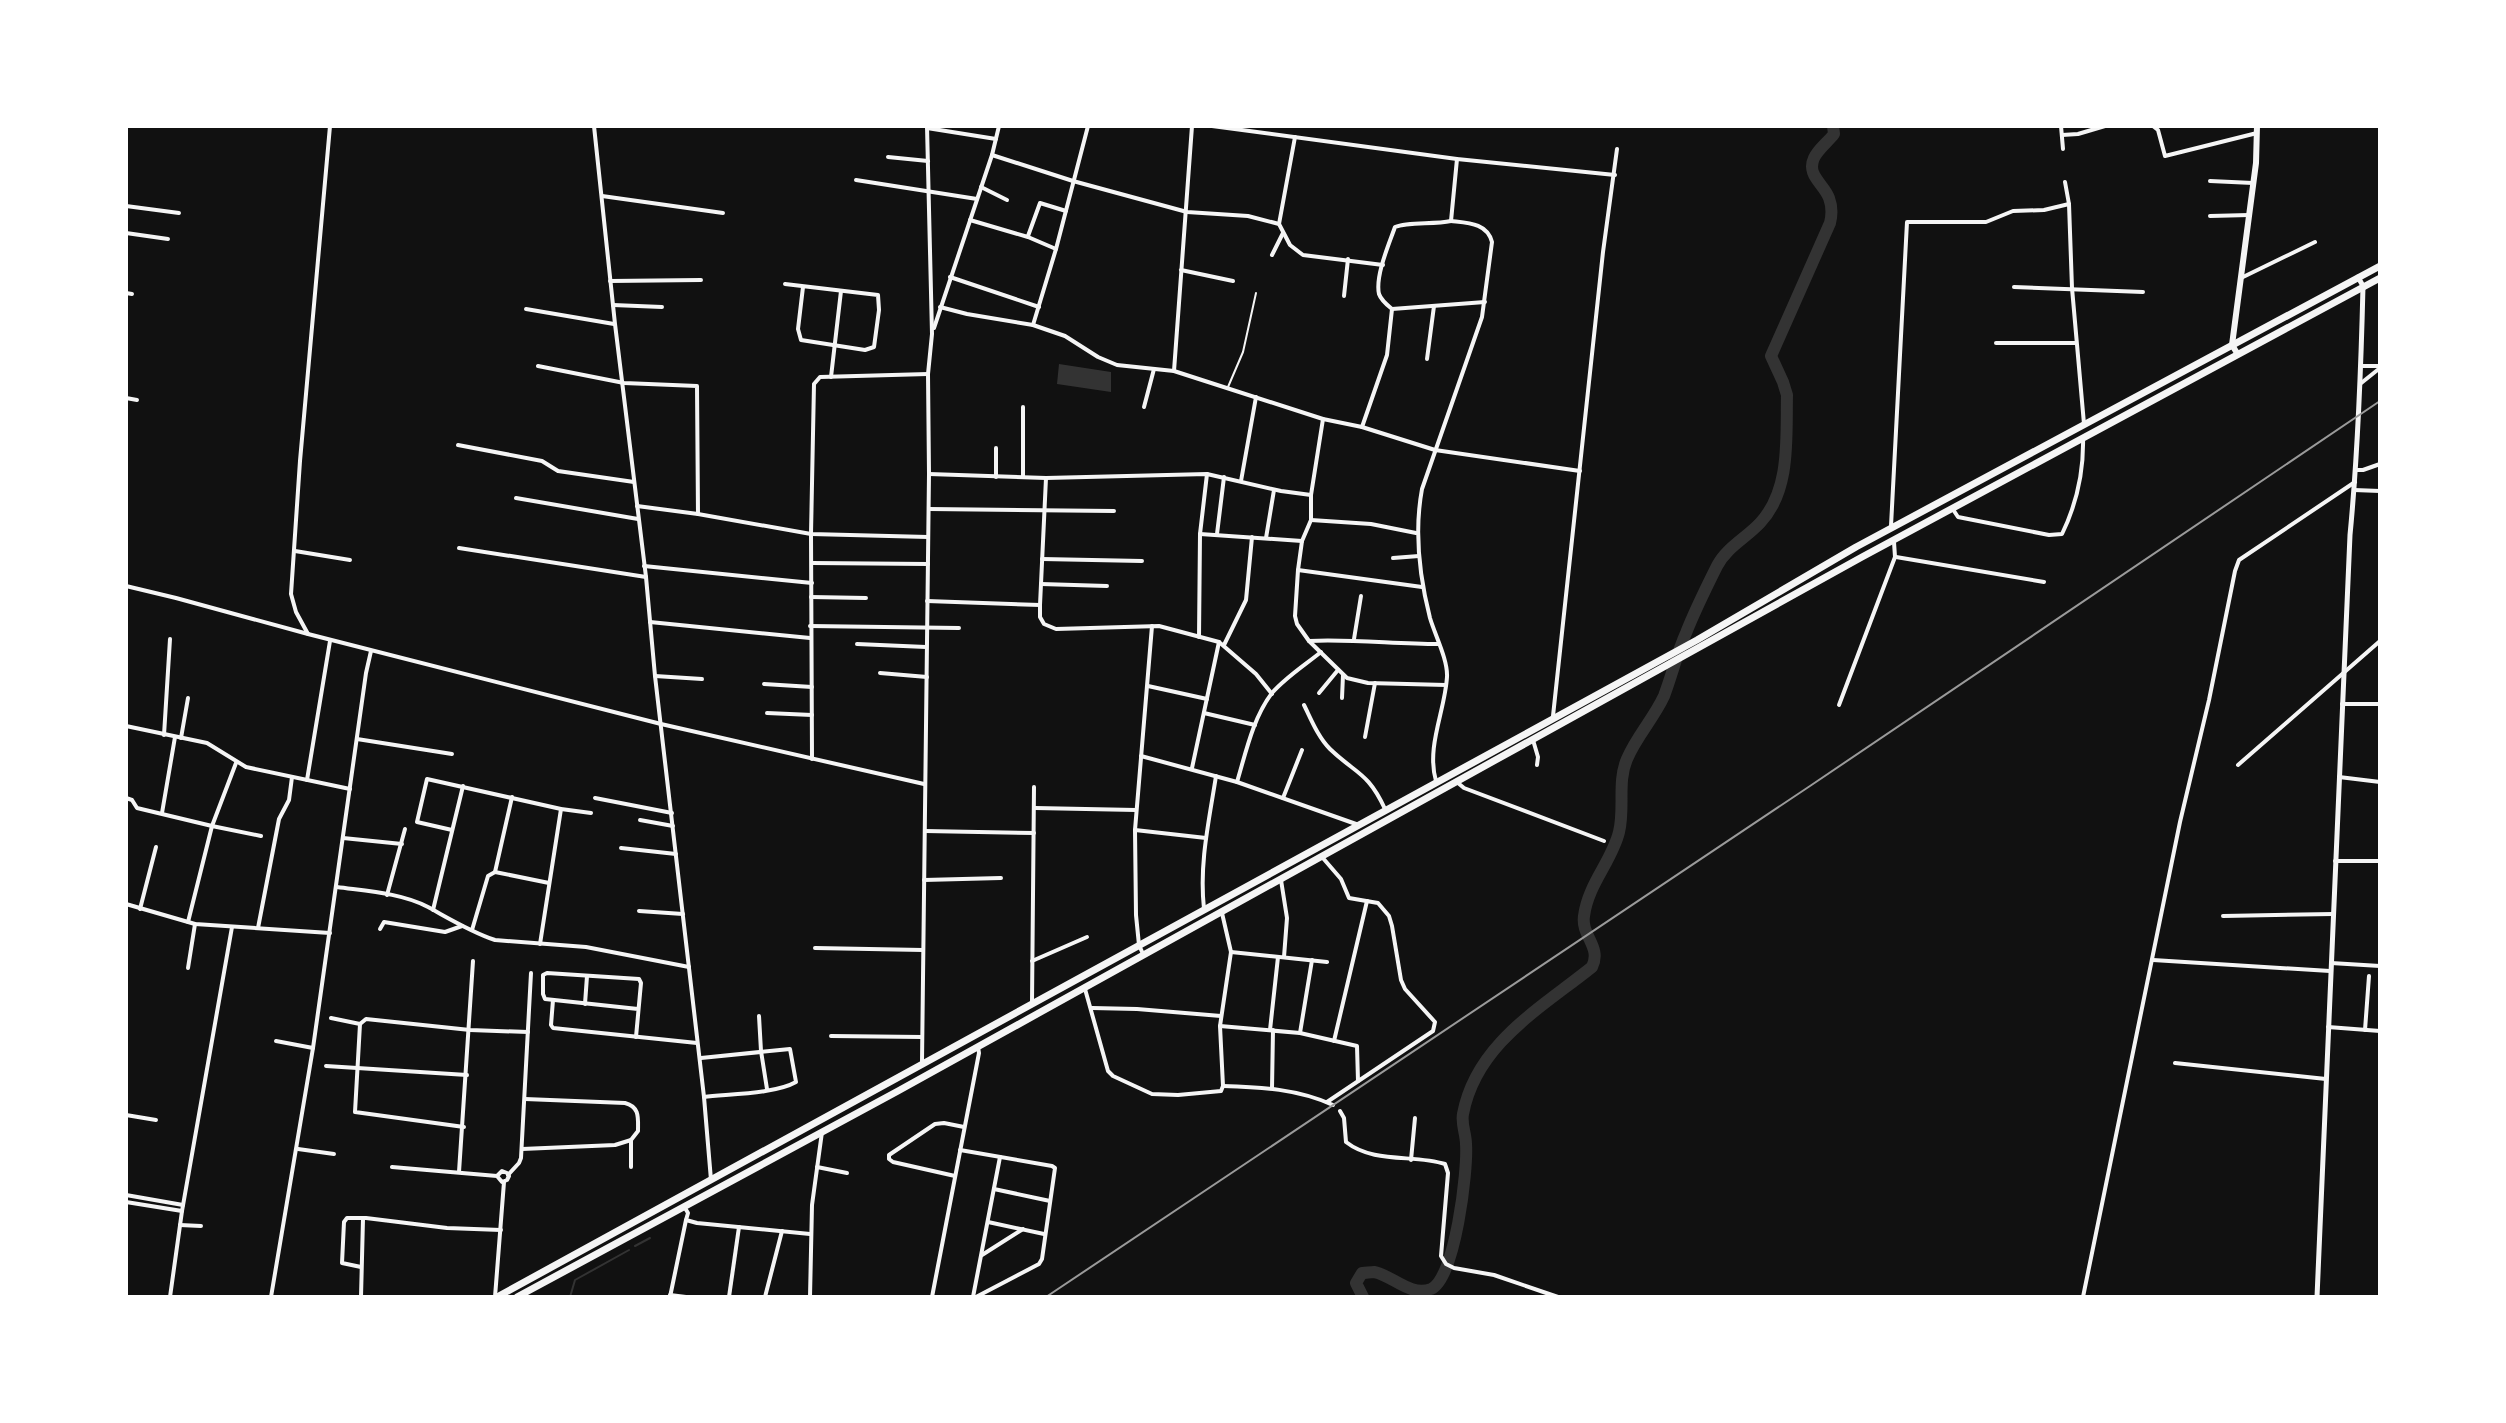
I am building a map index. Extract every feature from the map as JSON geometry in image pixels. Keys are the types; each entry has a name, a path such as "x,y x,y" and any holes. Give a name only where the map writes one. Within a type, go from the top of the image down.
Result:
{"highway":[{"path":"496,1297 1553,716 1697,640 1856,547 2380,266"},
{"path":"517,1297 1222,913 1280,878 1893,540 2380,278"},
{"path":"1856,547 1862,557"},
{"path":"1501,745 1505,754"},
{"path":"622,1229 627,1238"}],"main road":[{"path":"2237,353 2232,345 2257,129"}],"street":[{"path":"308,634 293,603 295,551 300,461 330,126"},
{"path":"594,126 700,1058 711,1180"},
{"path":"932,334 999,126"},
{"path":"1033,325 1088,126"},
{"path":"1174,371 1192,126"},
{"path":"1212,126 1457,159 1615,175"},
{"path":"2061,126 2063,149"},
{"path":"2062,135 2105,126"},
{"path":"2153,126 2158,130 2165,156 2257,129"},
{"path":"922,1065 928,374 932,334 927,127 996,139"},
{"path":"1295,137 1279,224 1290,245 1303,255 1383,265"},
{"path":"1553,716 1617,149"},
{"path":"992,155 1187,212 1248,216 1279,224"},
{"path":"888,157 928,161"},
{"path":"1451,221 1457,159"},
{"path":"856,180 977,199"},
{"path":"2210,181 2253,183"},
{"path":"2065,182 2084,424"},
{"path":"981,187 1007,200"},
{"path":"602,196 723,213"},
{"path":"1028,237 1040,203 1066,211"},
{"path":"1891,528 1907,222 1986,222 2013,211 2044,210 2069,204"},
{"path":"126,206 179,213"},
{"path":"2210,216 2249,215"},
{"path":"970,220 1028,237 1056,249"},
{"path":"1362,427 1387,355 1392,309 1380,296 1383,265 1397,225 1431,225 1451,221 1480,226 1491,237 1482,317 1422,489 1416,533 1423,587 1447,671 1433,758 1436,781"},
{"path":"126,233 168,239"},
{"path":"1272,255 1283,233"},
{"path":"2241,278 2315,242"},
{"path":"1344,296 1348,259"},
{"path":"1181,270 1233,281"},
{"path":"950,277 1039,307"},
{"path":"2317,1297 2343,674 2361,366 2363,286 2358,277"},
{"path":"610,281 701,280"},
{"path":"785,284 878,295 874,347 834,346 805,342 799,337 803,287"},
{"path":"2014,287 2143,292"},
{"path":"831,377 841,291"},
{"path":"1392,309 1485,302"},
{"path":"613,305 662,307"},
{"path":"1427,359 1434,306"},
{"path":"940,307 1033,325 1065,336 1117,365 1174,371 1323,419 1362,427 1435,450 1580,471"},
{"path":"526,309 615,324"},
{"path":"1996,343 2076,343"},
{"path":"538,366 624,383 697,386 698,514"},
{"path":"2361,366 2380,367"},
{"path":"2360,384 2380,367"},
{"path":"1144,407 1154,369"},
{"path":"812,759 810,626 814,384 820,377 928,374"},
{"path":"1241,482 1256,397"},
{"path":"126,398 137,400"},
{"path":"1023,407 1023,477"},
{"path":"1323,419 1311,495 1311,520 1302,541 1298,570 1297,624 1309,641 1343,675 1359,683 1446,685"},
{"path":"1952,508 1958,517 2049,535 2062,534 2080,484 2083,437"},
{"path":"458,445 542,461 558,471 635,482"},
{"path":"996,448 996,477"},
{"path":"2355,470 2380,464"},
{"path":"929,474 1046,478 1207,474 1274,490 1311,495"},
{"path":"1199,637 1200,534 1207,474"},
{"path":"1217,535 1224,477"},
{"path":"1046,478 1040,605 1040,617 1044,624 1056,629 1152,626 1222,644 1256,674 1272,694"},
{"path":"2083,1297 2180,822 2238,563 2355,482"},
{"path":"1266,538 1274,490"},
{"path":"2354,490 2380,491"},
{"path":"516,498 638,519"},
{"path":"637,506 811,534 928,537"},
{"path":"929,509 1114,511"},
{"path":"1311,520 1371,524 1416,533"},
{"path":"1200,534 1302,541"},
{"path":"1192,768 1222,644 1240,614 1249,587 1252,537"},
{"path":"1839,705 1895,557 1893,540"},
{"path":"459,548 646,577"},
{"path":"295,551 350,560"},
{"path":"1393,558 1419,556"},
{"path":"1895,557 2044,582"},
{"path":"1042,559 1142,561"},
{"path":"812,563 928,564"},
{"path":"644,566 812,583"},
{"path":"1298,570 1423,587"},
{"path":"1041,584 1107,586"},
{"path":"126,586 661,724 924,784"},
{"path":"1354,639 1361,596"},
{"path":"811,597 866,598"},
{"path":"927,601 1040,605"},
{"path":"650,622 810,638"},
{"path":"810,626 959,628"},
{"path":"1144,955 1139,945 1135,830 1152,626"},
{"path":"164,735 170,639"},
{"path":"1309,641 1354,639 1438,644"},
{"path":"307,780 331,640"},
{"path":"2238,765 2380,641"},
{"path":"857,644 926,647"},
{"path":"271,1297 298,1149 371,651"},
{"path":"1237,782 1255,725 1272,694 1321,652"},
{"path":"1319,693 1338,670"},
{"path":"880,673 927,677"},
{"path":"1342,698 1343,675"},
{"path":"655,676 702,679"},
{"path":"1365,737 1375,683"},
{"path":"764,684 812,687"},
{"path":"1148,686 1207,699"},
{"path":"162,813 188,698"},
{"path":"2342,704 2380,704"},
{"path":"1304,705 1325,744 1363,774 1385,809"},
{"path":"767,713 812,715"},
{"path":"1204,713 1255,725"},
{"path":"126,726 207,743 246,767 350,789"},
{"path":"1533,738 1537,765"},
{"path":"357,739 452,754"},
{"path":"1283,798 1302,750"},
{"path":"1141,756 1237,782 1357,824"},
{"path":"188,922 212,826 236,762"},
{"path":"1204,909 1201,882 1216,776"},
{"path":"258,928 279,819 289,800 292,777"},
{"path":"2339,777 2380,782"},
{"path":"452,830 417,822 427,779 591,813"},
{"path":"1457,781 1464,788 1604,841"},
{"path":"433,910 463,786"},
{"path":"1032,1002 1034,787"},
{"path":"495,872 512,797"},
{"path":"126,798 132,800 137,808 261,836"},
{"path":"595,798 672,813"},
{"path":"1035,808 1136,810"},
{"path":"540,944 561,809"},
{"path":"640,820 673,826"},
{"path":"387,895 405,829"},
{"path":"1135,830 1206,838"},
{"path":"925,831 1034,833"},
{"path":"343,838 402,844"},
{"path":"140,909 156,847"},
{"path":"621,848 676,854"},
{"path":"1322,856 1341,879 1349,898 1378,903 1389,916 1401,980 1405,989 1435,1022 1433,1031 1327,1102"},
{"path":"2335,861 2380,861"},
{"path":"472,930 488,876 495,872 549,883"},
{"path":"924,880 1001,878"},
{"path":"1272,1088 1272,1030 1287,918 1280,878"},
{"path":"337,887 418,903 495,940 586,947 689,967"},
{"path":"1334,1041 1367,901"},
{"path":"126,904 195,924 330,933"},
{"path":"639,911 683,914"},
{"path":"1222,913 1231,952 1220,1026 1223,1087"},
{"path":"2223,916 2333,913"},
{"path":"380,929 384,922 445,932 462,926"},
{"path":"188,968 195,924"},
{"path":"170,1297 232,927"},
{"path":"1032,961 1087,937"},
{"path":"815,948 923,950"},
{"path":"1231,952 1327,962"},
{"path":"1300,1033 1312,960"},
{"path":"2153,960 2330,971"},
{"path":"459,1172 473,961"},
{"path":"2331,963 2380,966"},
{"path":"496,1297 504,1182 519,1163 522,1149 531,973"},
{"path":"636,1037 641,983 639,979 543,974 543,997 638,1009"},
{"path":"585,1004 587,976"},
{"path":"2365,1030 2369,976"},
{"path":"1084,988 1108,1071 1113,1076 1152,1094 1206,1094 1223,1087 1272,1088 1333,1105"},
{"path":"553,1000 553,1028 698,1043"},
{"path":"1092,1008 1221,1016"},
{"path":"759,1016 767,1089"},
{"path":"331,1018 360,1024"},
{"path":"464,1127 355,1112 360,1024 366,1019 470,1030 528,1032"},
{"path":"1220,1026 1300,1033 1357,1046 1358,1082"},
{"path":"2328,1027 2380,1031"},
{"path":"831,1036 922,1037"},
{"path":"276,1041 313,1048"},
{"path":"932,1297 978,1047"},
{"path":"700,1058 792,1050 796,1082 704,1097"},
{"path":"2175,1063 2326,1079"},
{"path":"326,1066 467,1075"},
{"path":"522,1149 615,1145 631,1140 638,1131 639,1118 630,1104 525,1099"},
{"path":"1340,1111 1344,1118 1344,1136 1350,1145 1376,1155 1441,1163 1448,1169 1441,1256 1446,1264 1494,1275 1558,1297"},
{"path":"126,1115 156,1120"},
{"path":"1411,1160 1415,1118"},
{"path":"955,1176 893,1162 889,1155 935,1124 964,1127"},
{"path":"810,1297 810,1234 822,1131"},
{"path":"631,1140 631,1167"},
{"path":"298,1149 334,1154"},
{"path":"960,1150 1054,1167 1055,1171 1039,1264 974,1297"},
{"path":"974,1297 1000,1157"},
{"path":"392,1167 497,1176"},
{"path":"817,1167 847,1173"},
{"path":"497,1176 502,1171 508,1175"},
{"path":"497,1176 504,1182"},
{"path":"994,1189 1050,1201"},
{"path":"126,1195 183,1208"},
{"path":"126,1202 183,1208"},
{"path":"684,1206 688,1213 670,1296 686,1297"},
{"path":"361,1297 363,1218"},
{"path":"361,1267 344,1265 345,1219 501,1230"},
{"path":"686,1220 707,1225 810,1234"},
{"path":"988,1222 1044,1234"},
{"path":"180,1225 201,1226"},
{"path":"729,1297 739,1227"},
{"path":"982,1255 1023,1229"},
{"path":"765,1297 782,1231"}],"lane":[{"path":"1228,388 1243,352 1256,293"}],"shaded area":[{"path":"1059,364 1111,372 1111,392 1057,384"}],"waterway":[{"path":"1363,1297 1356,1283 1362,1273 1381,1274 1408,1288 1423,1291 1431,1289 1439,1281 1453,1246 1462,1199 1466,1157 1463,1118 1470,1089 1481,1067 1513,1030 1592,967 1595,953 1585,930 1586,904 1616,843 1622,777 1627,759 1664,696 1683,641 1717,566 1770,510 1782,479 1787,395 1771,356 1830,223 1830,201 1814,174 1812,164 1834,134 1833,126"},
{"path":"635,1246 650,1238"},
{"path":"570,1297 575,1280 629,1250"}],"railway":[{"path":"1046,1297 2380,401"}]}
